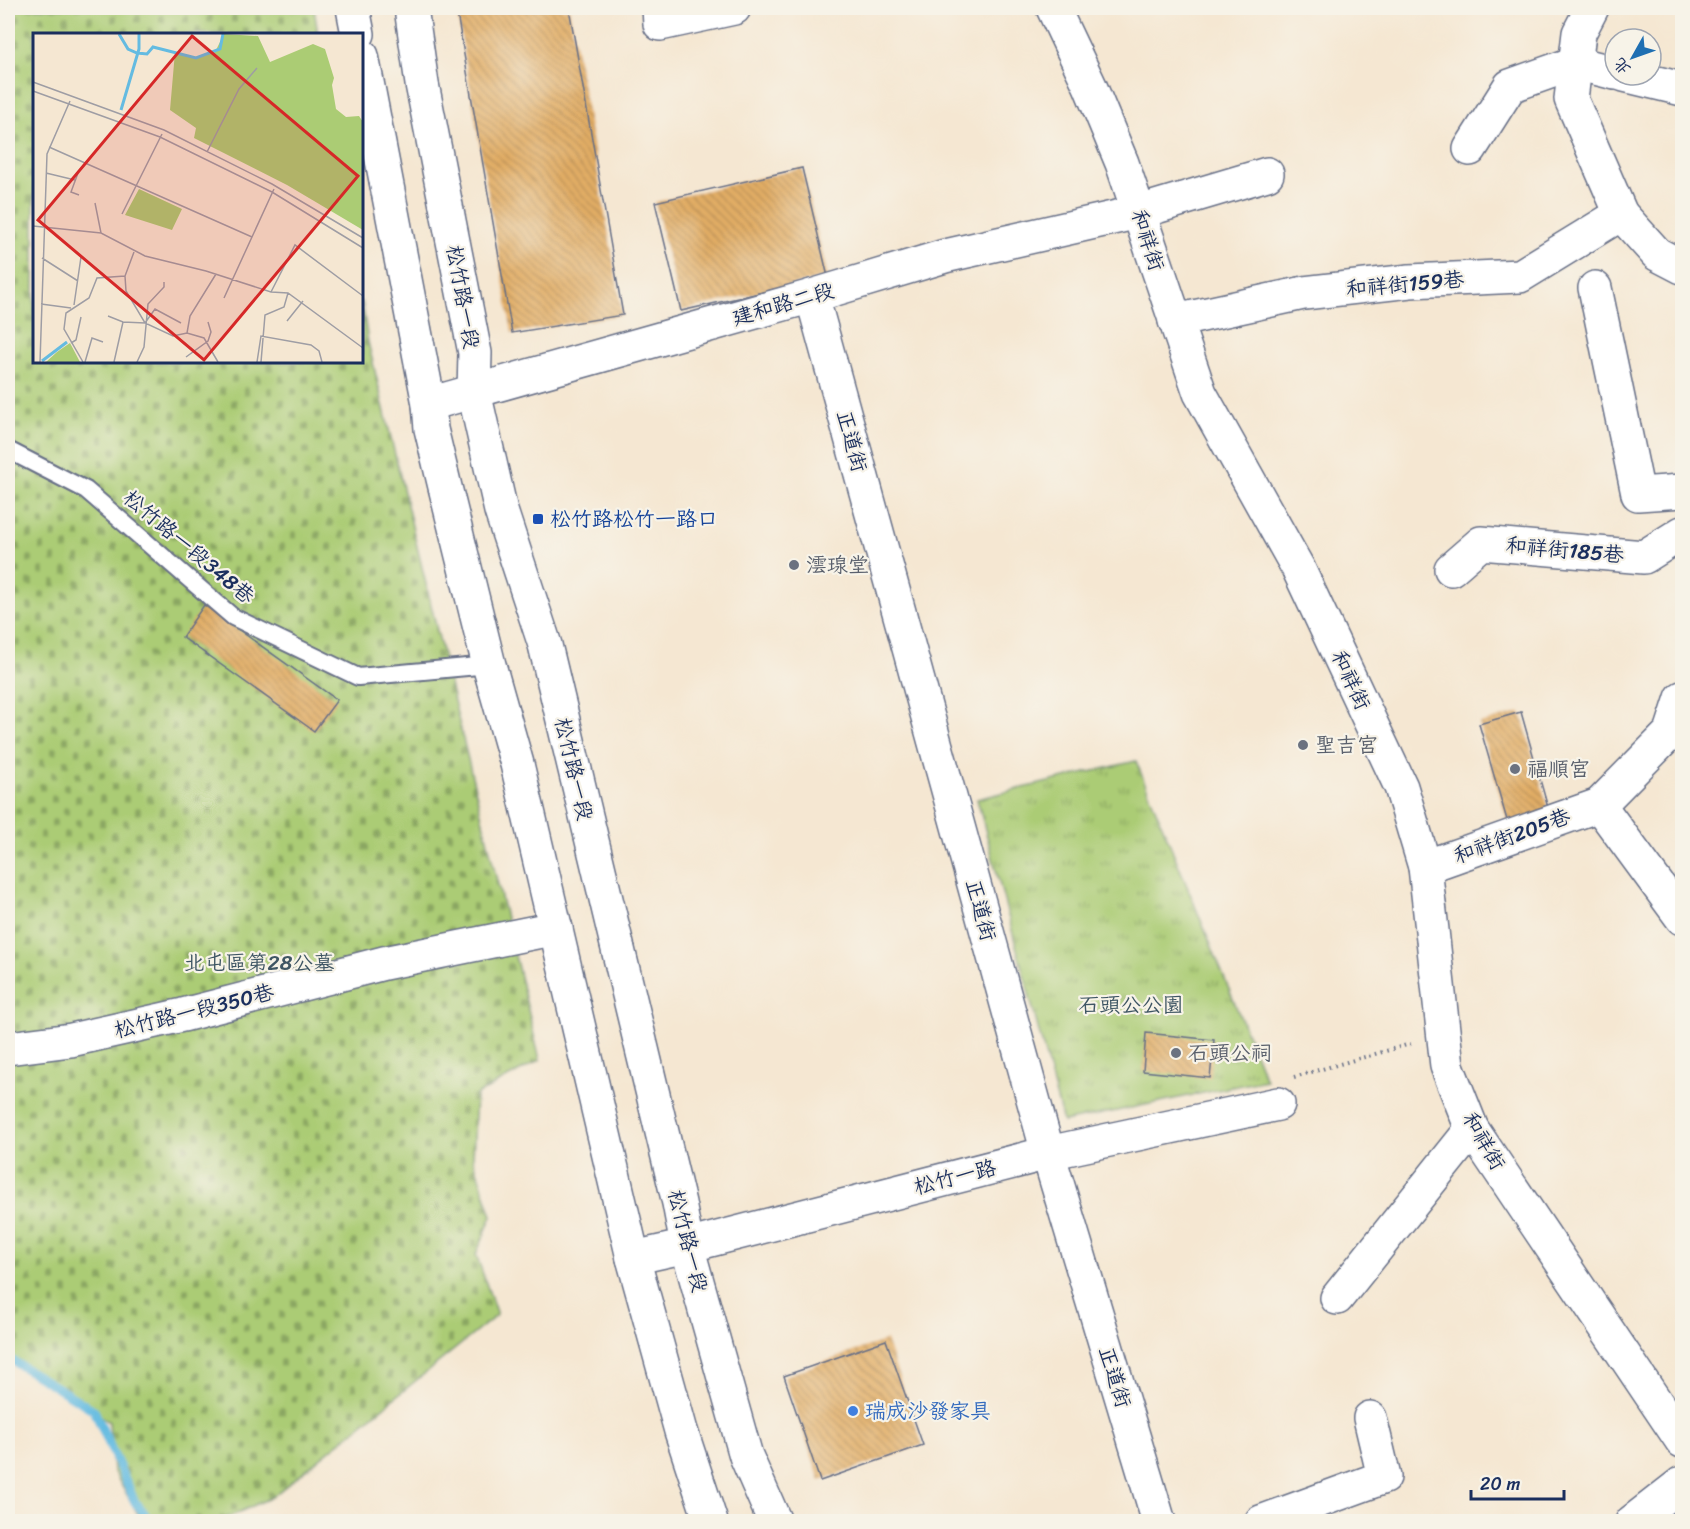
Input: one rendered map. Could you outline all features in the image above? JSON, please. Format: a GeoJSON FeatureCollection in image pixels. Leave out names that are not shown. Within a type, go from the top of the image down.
{"type":"FeatureCollection","features":[{"type":"Feature","properties":{"kind":"street"},"geometry":{"type":"LineString","coordinates":[[353,8],[358,33]]}},
{"type":"Feature","properties":{"kind":"street","name":"松竹路一段"},"geometry":{"type":"LineString","coordinates":[[411,8],[422,84],[474,353],[474,392],[501,511],[545,645],[679,1203],[687,1246],[746,1456],[775,1521]]}},
{"type":"Feature","properties":{"kind":"street"},"geometry":{"type":"LineString","coordinates":[[659,8],[660,24],[734,8]]}},
{"type":"Feature","properties":{"kind":"street","name":"和祥街"},"geometry":{"type":"LineString","coordinates":[[1053,8],[1090,86],[1122,163],[1200,393],[1298,568],[1401,787],[1425,867],[1448,1066],[1472,1129],[1683,1441]]}},
{"type":"Feature","properties":{"kind":"street"},"geometry":{"type":"LineString","coordinates":[[1592,8],[1579,33],[1571,99],[1621,214],[1657,254],[1683,267]]}},
{"type":"Feature","properties":{"kind":"street"},"geometry":{"type":"LineString","coordinates":[[363,61],[429,404],[431,429],[489,665],[517,764],[633,1258],[681,1431],[711,1521]]}},
{"type":"Feature","properties":{"kind":"street"},"geometry":{"type":"LineString","coordinates":[[1470,148],[1510,86],[1575,63],[1603,70]]}},
{"type":"Feature","properties":{"kind":"street"},"geometry":{"type":"LineString","coordinates":[[1663,84],[1683,89]]}},
{"type":"Feature","properties":{"kind":"street","name":"建和路二段"},"geometry":{"type":"LineString","coordinates":[[429,404],[945,256],[1139,212],[1267,174]]}},
{"type":"Feature","properties":{"kind":"street","name":"和祥街159巷"},"geometry":{"type":"LineString","coordinates":[[1174,321],[1304,293],[1410,281],[1520,276],[1621,214]]}},
{"type":"Feature","properties":{"kind":"street"},"geometry":{"type":"LineString","coordinates":[[1596,288],[1638,494],[1683,491]]}},
{"type":"Feature","properties":{"kind":"street","name":"正道街"},"geometry":{"type":"LineString","coordinates":[[812,296],[1048,1153],[1159,1521]]}},
{"type":"Feature","properties":{"kind":"street","name":"和祥街185巷"},"geometry":{"type":"LineString","coordinates":[[1451,569],[1481,543],[1644,557],[1683,533]]}},
{"type":"Feature","properties":{"kind":"street","name":"和祥街205巷"},"geometry":{"type":"LineString","coordinates":[[1425,867],[1599,805],[1671,732],[1683,698]]}},
{"type":"Feature","properties":{"kind":"street","name":"和祥街205巷"},"geometry":{"type":"LineString","coordinates":[[1599,805],[1683,918]]}},
{"type":"Feature","properties":{"kind":"street","name":"松竹路一段350巷"},"geometry":{"type":"LineString","coordinates":[[8,1048],[71,1040],[150,1023],[384,963],[556,928]]}},
{"type":"Feature","properties":{"kind":"street","name":"松竹一路"},"geometry":{"type":"LineString","coordinates":[[633,1258],[1286,1091]]}},
{"type":"Feature","properties":{"kind":"street"},"geometry":{"type":"LineString","coordinates":[[1337,1298],[1472,1129]]}},
{"type":"Feature","properties":{"kind":"street"},"geometry":{"type":"LineString","coordinates":[[1261,1521],[1308,1514],[1384,1477],[1370,1418]]}},
{"type":"Feature","properties":{"kind":"street"},"geometry":{"type":"LineString","coordinates":[[1632,1521],[1683,1483]]}},
{"type":"Feature","properties":{"kind":"lane","name":"松竹路一段348巷"},"geometry":{"type":"LineString","coordinates":[[8,450],[86,490],[233,617],[358,677],[489,665]]}},
{"type":"Feature","properties":{"kind":"path"},"geometry":{"type":"LineString","coordinates":[[1286,1091],[1445,1034]]}},
{"type":"Feature","properties":{"kind":"green space","name":"北屯區第28公墓"},"geometry":{"type":"Polygon","coordinates":[[[8,8],[314,8],[318,33],[33,33],[33,363],[363,363],[363,308],[368,342],[540,1060],[476,1095],[473,1158],[492,1216],[476,1254],[497,1315],[272,1497],[220,1521],[142,1521],[113,1470],[109,1422],[8,1355],[8,8]]]}},
{"type":"Feature","properties":{"kind":"green space","name":"石頭公公園"},"geometry":{"type":"Polygon","coordinates":[[[1136,761],[1266,1080],[1063,1122],[977,799],[1136,761]]]}},
{"type":"Feature","properties":{"kind":"building"},"geometry":{"type":"Polygon","coordinates":[[[456,8],[569,8],[623,315],[512,333],[456,8]]]}},
{"type":"Feature","properties":{"kind":"building"},"geometry":{"type":"Polygon","coordinates":[[[802,168],[828,277],[681,311],[655,202],[802,168]]]}},
{"type":"Feature","properties":{"kind":"building"},"geometry":{"type":"Polygon","coordinates":[[[204,605],[337,700],[314,731],[182,637],[204,605]]]}},
{"type":"Feature","properties":{"kind":"building","name":"福順宮"},"geometry":{"type":"Polygon","coordinates":[[[1521,712],[1550,815],[1509,827],[1479,724],[1521,712]]]}},
{"type":"Feature","properties":{"kind":"building"},"geometry":{"type":"Polygon","coordinates":[[[1146,1033],[1214,1040],[1210,1078],[1143,1071],[1146,1033]]]}},
{"type":"Feature","properties":{"kind":"building","name":"瑞成沙發家具"},"geometry":{"type":"Polygon","coordinates":[[[886,1340],[923,1445],[820,1481],[784,1376],[886,1340]]]}},
{"type":"Feature","properties":{"kind":"waterway"},"geometry":{"type":"LineString","coordinates":[[8,1358],[94,1410],[135,1502],[151,1522]]}},
{"type":"Feature","properties":{"kind":"place","name":"松竹路松竹一路口"},"geometry":{"type":"Point","coordinates":[538,519]}},
{"type":"Feature","properties":{"kind":"place","name":"澐瑔堂"},"geometry":{"type":"Point","coordinates":[794,565]}},
{"type":"Feature","properties":{"kind":"place","name":"聖吉宮"},"geometry":{"type":"Point","coordinates":[1303,745]}},
{"type":"Feature","properties":{"kind":"place","name":"福順宮"},"geometry":{"type":"Point","coordinates":[1515,769]}},
{"type":"Feature","properties":{"kind":"place","name":"石頭公祠"},"geometry":{"type":"Point","coordinates":[1176,1053]}},
{"type":"Feature","properties":{"kind":"place","name":"瑞成沙發家具"},"geometry":{"type":"Point","coordinates":[853,1411]}}]}
